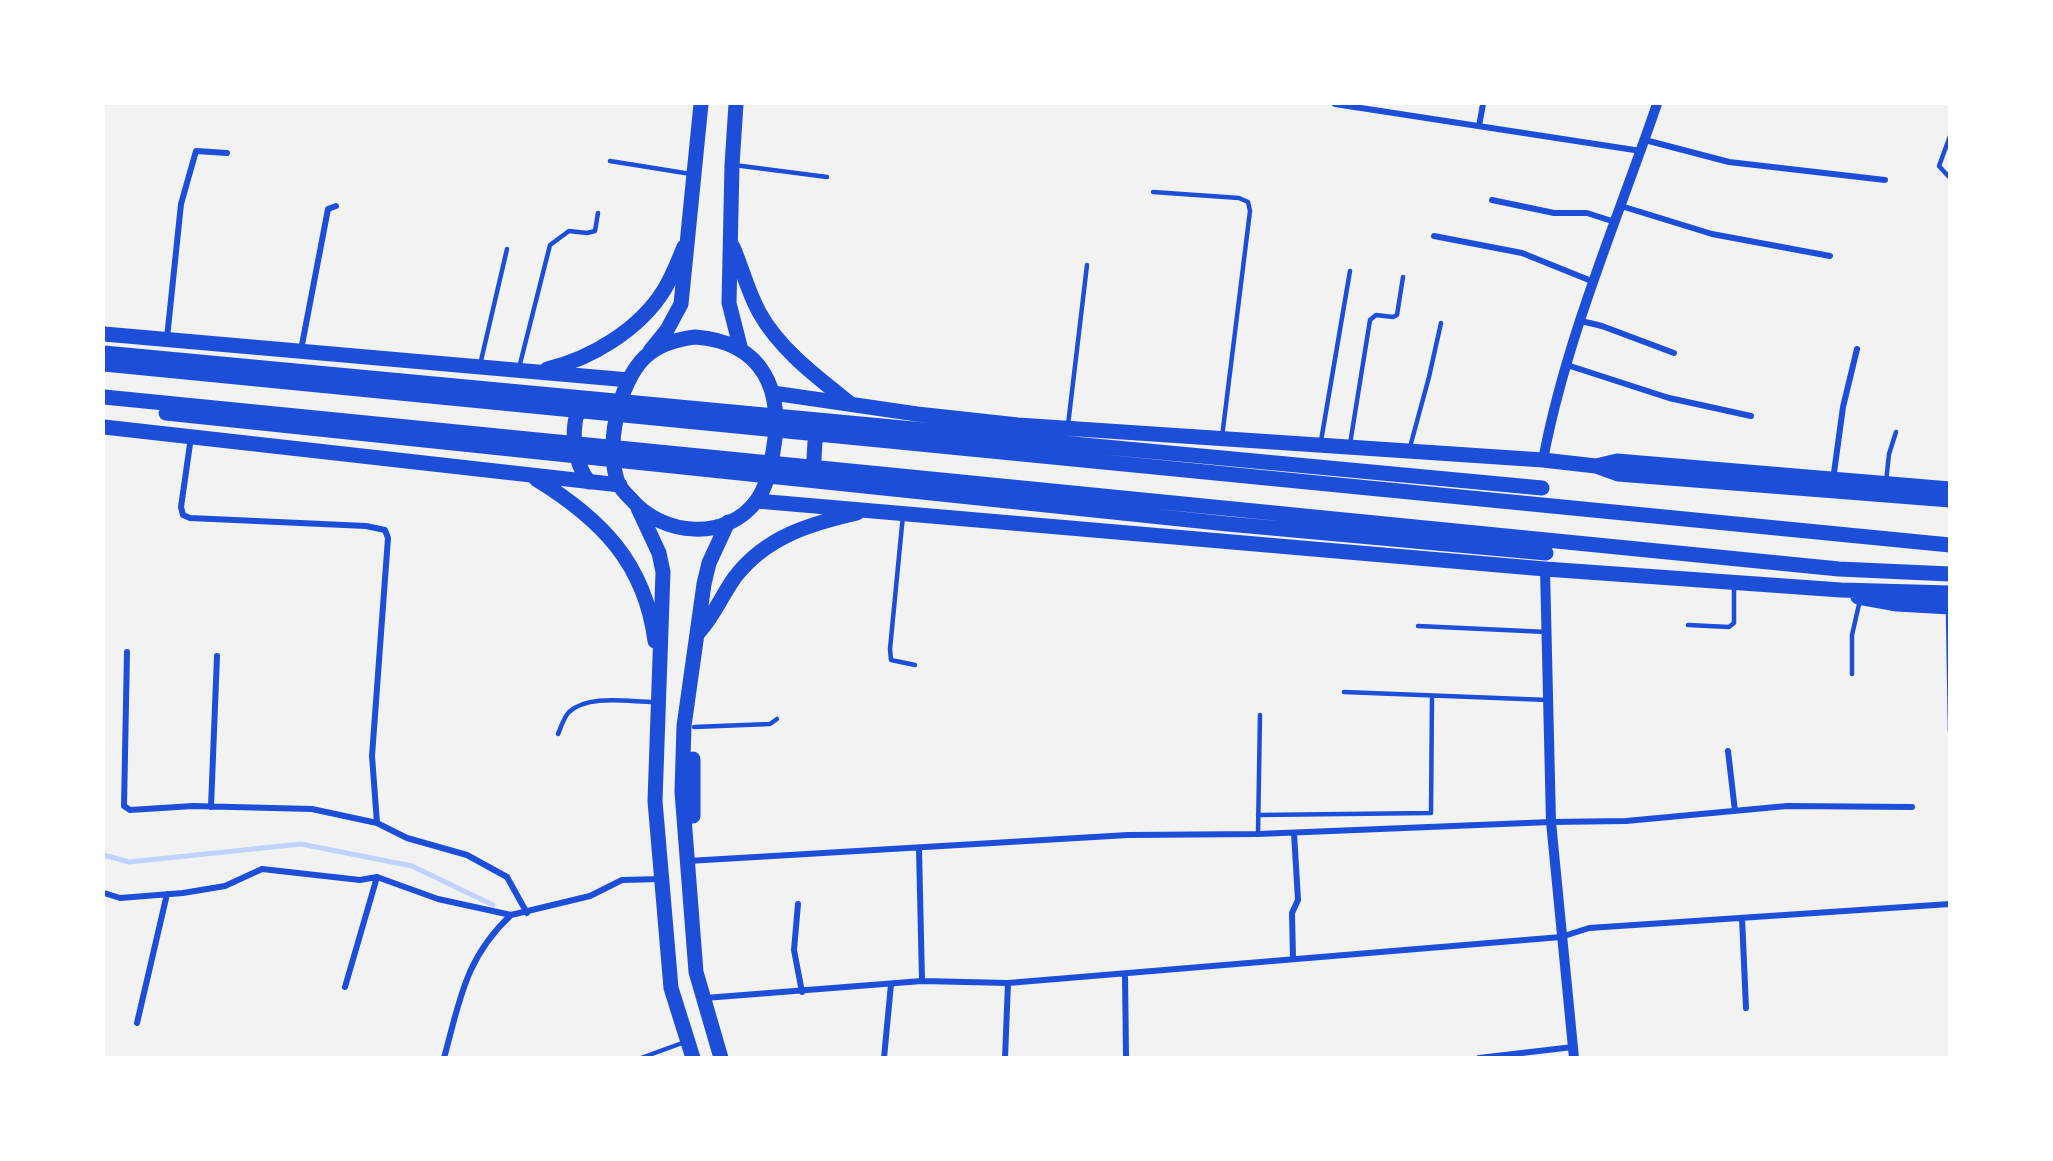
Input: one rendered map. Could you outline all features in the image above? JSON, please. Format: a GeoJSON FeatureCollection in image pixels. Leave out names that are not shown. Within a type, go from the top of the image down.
{"type":"FeatureCollection","features":[{"type":"Feature","properties":{"kind":"highway"},"geometry":{"type":"LineString","coordinates":[[693,1058],[672,988],[655,801],[657,702],[664,607],[662,562],[638,508],[620,485],[614,444],[617,415],[628,380],[667,330],[681,304],[701,104]]}},
{"type":"Feature","properties":{"kind":"highway"},"geometry":{"type":"LineString","coordinates":[[736,104],[732,165],[730,310],[741,350]]}},
{"type":"Feature","properties":{"kind":"highway"},"geometry":{"type":"LineString","coordinates":[[525,371],[567,364],[593,353],[645,313],[665,289],[689,237]]}},
{"type":"Feature","properties":{"kind":"highway"},"geometry":{"type":"LineString","coordinates":[[730,238],[753,299],[766,323],[799,360],[853,405]]}},
{"type":"Feature","properties":{"kind":"highway"},"geometry":{"type":"LineString","coordinates":[[104,334],[628,380]]}},
{"type":"Feature","properties":{"kind":"highway"},"geometry":{"type":"LineString","coordinates":[[638,508],[659,522],[678,528],[698,530],[728,522],[757,501],[764,488],[778,416],[773,393],[760,368],[741,350],[726,342],[695,337],[672,342],[645,357]]}},
{"type":"Feature","properties":{"kind":"highway"},"geometry":{"type":"LineString","coordinates":[[104,353],[132,361],[1232,477],[1542,504],[1950,545]]}},
{"type":"Feature","properties":{"kind":"highway"},"geometry":{"type":"LineString","coordinates":[[104,364],[132,361],[1542,488]]}},
{"type":"Feature","properties":{"kind":"highway"},"geometry":{"type":"LineString","coordinates":[[589,482],[577,459],[576,422],[579,408],[595,377]]}},
{"type":"Feature","properties":{"kind":"highway"},"geometry":{"type":"LineString","coordinates":[[773,393],[970,420],[1320,444],[1408,453],[1543,460],[1596,466],[1618,474],[1950,500]]}},
{"type":"Feature","properties":{"kind":"highway"},"geometry":{"type":"LineString","coordinates":[[104,397],[133,404],[1228,524],[1950,574]]}},
{"type":"Feature","properties":{"kind":"highway"},"geometry":{"type":"LineString","coordinates":[[803,398],[815,420],[817,436],[812,483],[806,503]]}},
{"type":"Feature","properties":{"kind":"highway"},"geometry":{"type":"LineString","coordinates":[[104,407],[133,404],[1225,508],[1547,545]]}},
{"type":"Feature","properties":{"kind":"highway"},"geometry":{"type":"LineString","coordinates":[[104,427],[532,477],[620,485]]}},
{"type":"Feature","properties":{"kind":"highway"},"geometry":{"type":"LineString","coordinates":[[1542,504],[1543,460]]}},
{"type":"Feature","properties":{"kind":"highway"},"geometry":{"type":"LineString","coordinates":[[1596,466],[1617,461],[1950,489]]}},
{"type":"Feature","properties":{"kind":"highway"},"geometry":{"type":"LineString","coordinates":[[532,477],[594,521],[629,562],[647,602],[659,671]]}},
{"type":"Feature","properties":{"kind":"highway"},"geometry":{"type":"LineString","coordinates":[[757,501],[806,503],[1545,569],[1841,590],[1949,603]]}},
{"type":"Feature","properties":{"kind":"highway"},"geometry":{"type":"LineString","coordinates":[[721,1058],[696,972],[682,792],[684,726],[702,629],[736,577],[770,543],[803,527],[868,510]]}},
{"type":"Feature","properties":{"kind":"highway"},"geometry":{"type":"LineString","coordinates":[[688,856],[693,826],[694,727],[702,608],[709,562],[728,522]]}},
{"type":"Feature","properties":{"kind":"highway"},"geometry":{"type":"LineString","coordinates":[[1545,569],[1547,545]]}},
{"type":"Feature","properties":{"kind":"highway"},"geometry":{"type":"LineString","coordinates":[[1790,586],[1839,568]]}},
{"type":"Feature","properties":{"kind":"highway"},"geometry":{"type":"LineString","coordinates":[[1841,590],[1860,597],[1897,604],[1949,603]]}},
{"type":"Feature","properties":{"kind":"street"},"geometry":{"type":"LineString","coordinates":[[1339,104],[1479,126],[1643,145],[1740,164],[1885,180]]}},
{"type":"Feature","properties":{"kind":"street"},"geometry":{"type":"LineString","coordinates":[[1479,126],[1483,104]]}},
{"type":"Feature","properties":{"kind":"street"},"geometry":{"type":"LineString","coordinates":[[1543,460],[1550,423],[1581,321],[1657,104]]}},
{"type":"Feature","properties":{"kind":"street"},"geometry":{"type":"LineString","coordinates":[[167,339],[181,204],[196,151],[227,153]]}},
{"type":"Feature","properties":{"kind":"street"},"geometry":{"type":"LineString","coordinates":[[1492,200],[1554,213],[1587,213],[1616,222]]}},
{"type":"Feature","properties":{"kind":"street"},"geometry":{"type":"LineString","coordinates":[[300,350],[322,231],[328,210],[336,206]]}},
{"type":"Feature","properties":{"kind":"street"},"geometry":{"type":"LineString","coordinates":[[1621,206],[1712,234],[1830,256]]}},
{"type":"Feature","properties":{"kind":"street"},"geometry":{"type":"LineString","coordinates":[[1434,236],[1522,253],[1594,283]]}},
{"type":"Feature","properties":{"kind":"street"},"geometry":{"type":"LineString","coordinates":[[1581,321],[1674,353]]}},
{"type":"Feature","properties":{"kind":"street"},"geometry":{"type":"LineString","coordinates":[[1833,480],[1843,407],[1857,349]]}},
{"type":"Feature","properties":{"kind":"street"},"geometry":{"type":"LineString","coordinates":[[1567,365],[1669,398],[1751,416]]}},
{"type":"Feature","properties":{"kind":"street"},"geometry":{"type":"LineString","coordinates":[[191,436],[181,507],[183,515],[190,518],[366,526],[386,530],[388,538],[372,756],[377,823]]}},
{"type":"Feature","properties":{"kind":"street"},"geometry":{"type":"LineString","coordinates":[[1479,1058],[1573,1052],[1551,822],[1545,569]]}},
{"type":"Feature","properties":{"kind":"street"},"geometry":{"type":"LineString","coordinates":[[127,652],[124,806],[130,810],[211,807],[312,809],[377,823],[407,838],[467,855],[507,877],[527,913]]}},
{"type":"Feature","properties":{"kind":"street"},"geometry":{"type":"LineString","coordinates":[[211,807],[218,656]]}},
{"type":"Feature","properties":{"kind":"street"},"geometry":{"type":"LineString","coordinates":[[1728,751],[1735,811]]}},
{"type":"Feature","properties":{"kind":"street"},"geometry":{"type":"LineString","coordinates":[[688,856],[919,849],[1128,835],[1294,833],[1626,821],[1787,806],[1912,807]]}},
{"type":"Feature","properties":{"kind":"street"},"geometry":{"type":"LineString","coordinates":[[1293,959],[1292,913],[1298,900],[1294,833]]}},
{"type":"Feature","properties":{"kind":"street"},"geometry":{"type":"LineString","coordinates":[[919,849],[922,981]]}},
{"type":"Feature","properties":{"kind":"street"},"geometry":{"type":"LineString","coordinates":[[104,894],[120,898],[225,886],[262,868],[360,880],[376,877],[438,899],[511,915],[590,896],[622,880],[662,879]]}},
{"type":"Feature","properties":{"kind":"street"},"geometry":{"type":"LineString","coordinates":[[345,987],[376,877]]}},
{"type":"Feature","properties":{"kind":"street"},"geometry":{"type":"LineString","coordinates":[[137,1023],[167,894]]}},
{"type":"Feature","properties":{"kind":"street"},"geometry":{"type":"LineString","coordinates":[[798,904],[794,950],[802,992]]}},
{"type":"Feature","properties":{"kind":"street"},"geometry":{"type":"LineString","coordinates":[[704,998],[922,981],[1008,982],[1125,974],[1561,937],[1589,928],[1950,904]]}},
{"type":"Feature","properties":{"kind":"street"},"geometry":{"type":"LineString","coordinates":[[444,1058],[469,969],[493,932],[511,915]]}},
{"type":"Feature","properties":{"kind":"street"},"geometry":{"type":"LineString","coordinates":[[1743,918],[1746,1008]]}},
{"type":"Feature","properties":{"kind":"street"},"geometry":{"type":"LineString","coordinates":[[1125,974],[1126,1056]]}},
{"type":"Feature","properties":{"kind":"street"},"geometry":{"type":"LineString","coordinates":[[1005,1058],[1008,982]]}},
{"type":"Feature","properties":{"kind":"street"},"geometry":{"type":"LineString","coordinates":[[884,1058],[891,984]]}},
{"type":"Feature","properties":{"kind":"lane"},"geometry":{"type":"LineString","coordinates":[[1950,136],[1939,166],[1950,177]]}},
{"type":"Feature","properties":{"kind":"lane"},"geometry":{"type":"LineString","coordinates":[[610,160],[694,175]]}},
{"type":"Feature","properties":{"kind":"lane"},"geometry":{"type":"LineString","coordinates":[[732,165],[827,177]]}},
{"type":"Feature","properties":{"kind":"lane"},"geometry":{"type":"LineString","coordinates":[[1153,192],[1239,198],[1248,202],[1250,211],[1221,439]]}},
{"type":"Feature","properties":{"kind":"lane"},"geometry":{"type":"LineString","coordinates":[[525,371],[550,245],[569,231],[587,233],[596,231],[598,213]]}},
{"type":"Feature","properties":{"kind":"lane"},"geometry":{"type":"LineString","coordinates":[[479,367],[507,249]]}},
{"type":"Feature","properties":{"kind":"lane"},"geometry":{"type":"LineString","coordinates":[[1067,428],[1088,265]]}},
{"type":"Feature","properties":{"kind":"lane"},"geometry":{"type":"LineString","coordinates":[[1320,444],[1350,271]]}},
{"type":"Feature","properties":{"kind":"lane"},"geometry":{"type":"LineString","coordinates":[[1349,447],[1370,320],[1376,315],[1397,315],[1403,277]]}},
{"type":"Feature","properties":{"kind":"lane"},"geometry":{"type":"LineString","coordinates":[[1408,453],[1430,377],[1441,323]]}},
{"type":"Feature","properties":{"kind":"lane"},"geometry":{"type":"LineString","coordinates":[[1886,485],[1889,454],[1896,432]]}},
{"type":"Feature","properties":{"kind":"lane"},"geometry":{"type":"LineString","coordinates":[[903,513],[890,649],[891,660],[915,665]]}},
{"type":"Feature","properties":{"kind":"lane"},"geometry":{"type":"LineString","coordinates":[[1688,625],[1729,627],[1734,623],[1734,582]]}},
{"type":"Feature","properties":{"kind":"lane"},"geometry":{"type":"LineString","coordinates":[[1852,674],[1852,635],[1860,597]]}},
{"type":"Feature","properties":{"kind":"lane"},"geometry":{"type":"LineString","coordinates":[[1949,603],[1950,731]]}},
{"type":"Feature","properties":{"kind":"lane"},"geometry":{"type":"LineString","coordinates":[[1418,626],[1547,632]]}},
{"type":"Feature","properties":{"kind":"lane"},"geometry":{"type":"LineString","coordinates":[[1344,692],[1548,700]]}},
{"type":"Feature","properties":{"kind":"lane"},"geometry":{"type":"LineString","coordinates":[[1258,815],[1431,813],[1432,696]]}},
{"type":"Feature","properties":{"kind":"lane"},"geometry":{"type":"LineString","coordinates":[[558,734],[568,713],[581,705],[600,701],[657,702]]}},
{"type":"Feature","properties":{"kind":"lane"},"geometry":{"type":"LineString","coordinates":[[1258,834],[1260,715]]}},
{"type":"Feature","properties":{"kind":"lane"},"geometry":{"type":"LineString","coordinates":[[694,727],[770,724],[777,718]]}},
{"type":"Feature","properties":{"kind":"lane"},"geometry":{"type":"LineString","coordinates":[[641,1058],[688,1041]]}},
{"type":"Feature","properties":{"kind":"waterway"},"geometry":{"type":"LineString","coordinates":[[104,855],[129,862],[301,844],[412,866],[493,905]]}}]}
